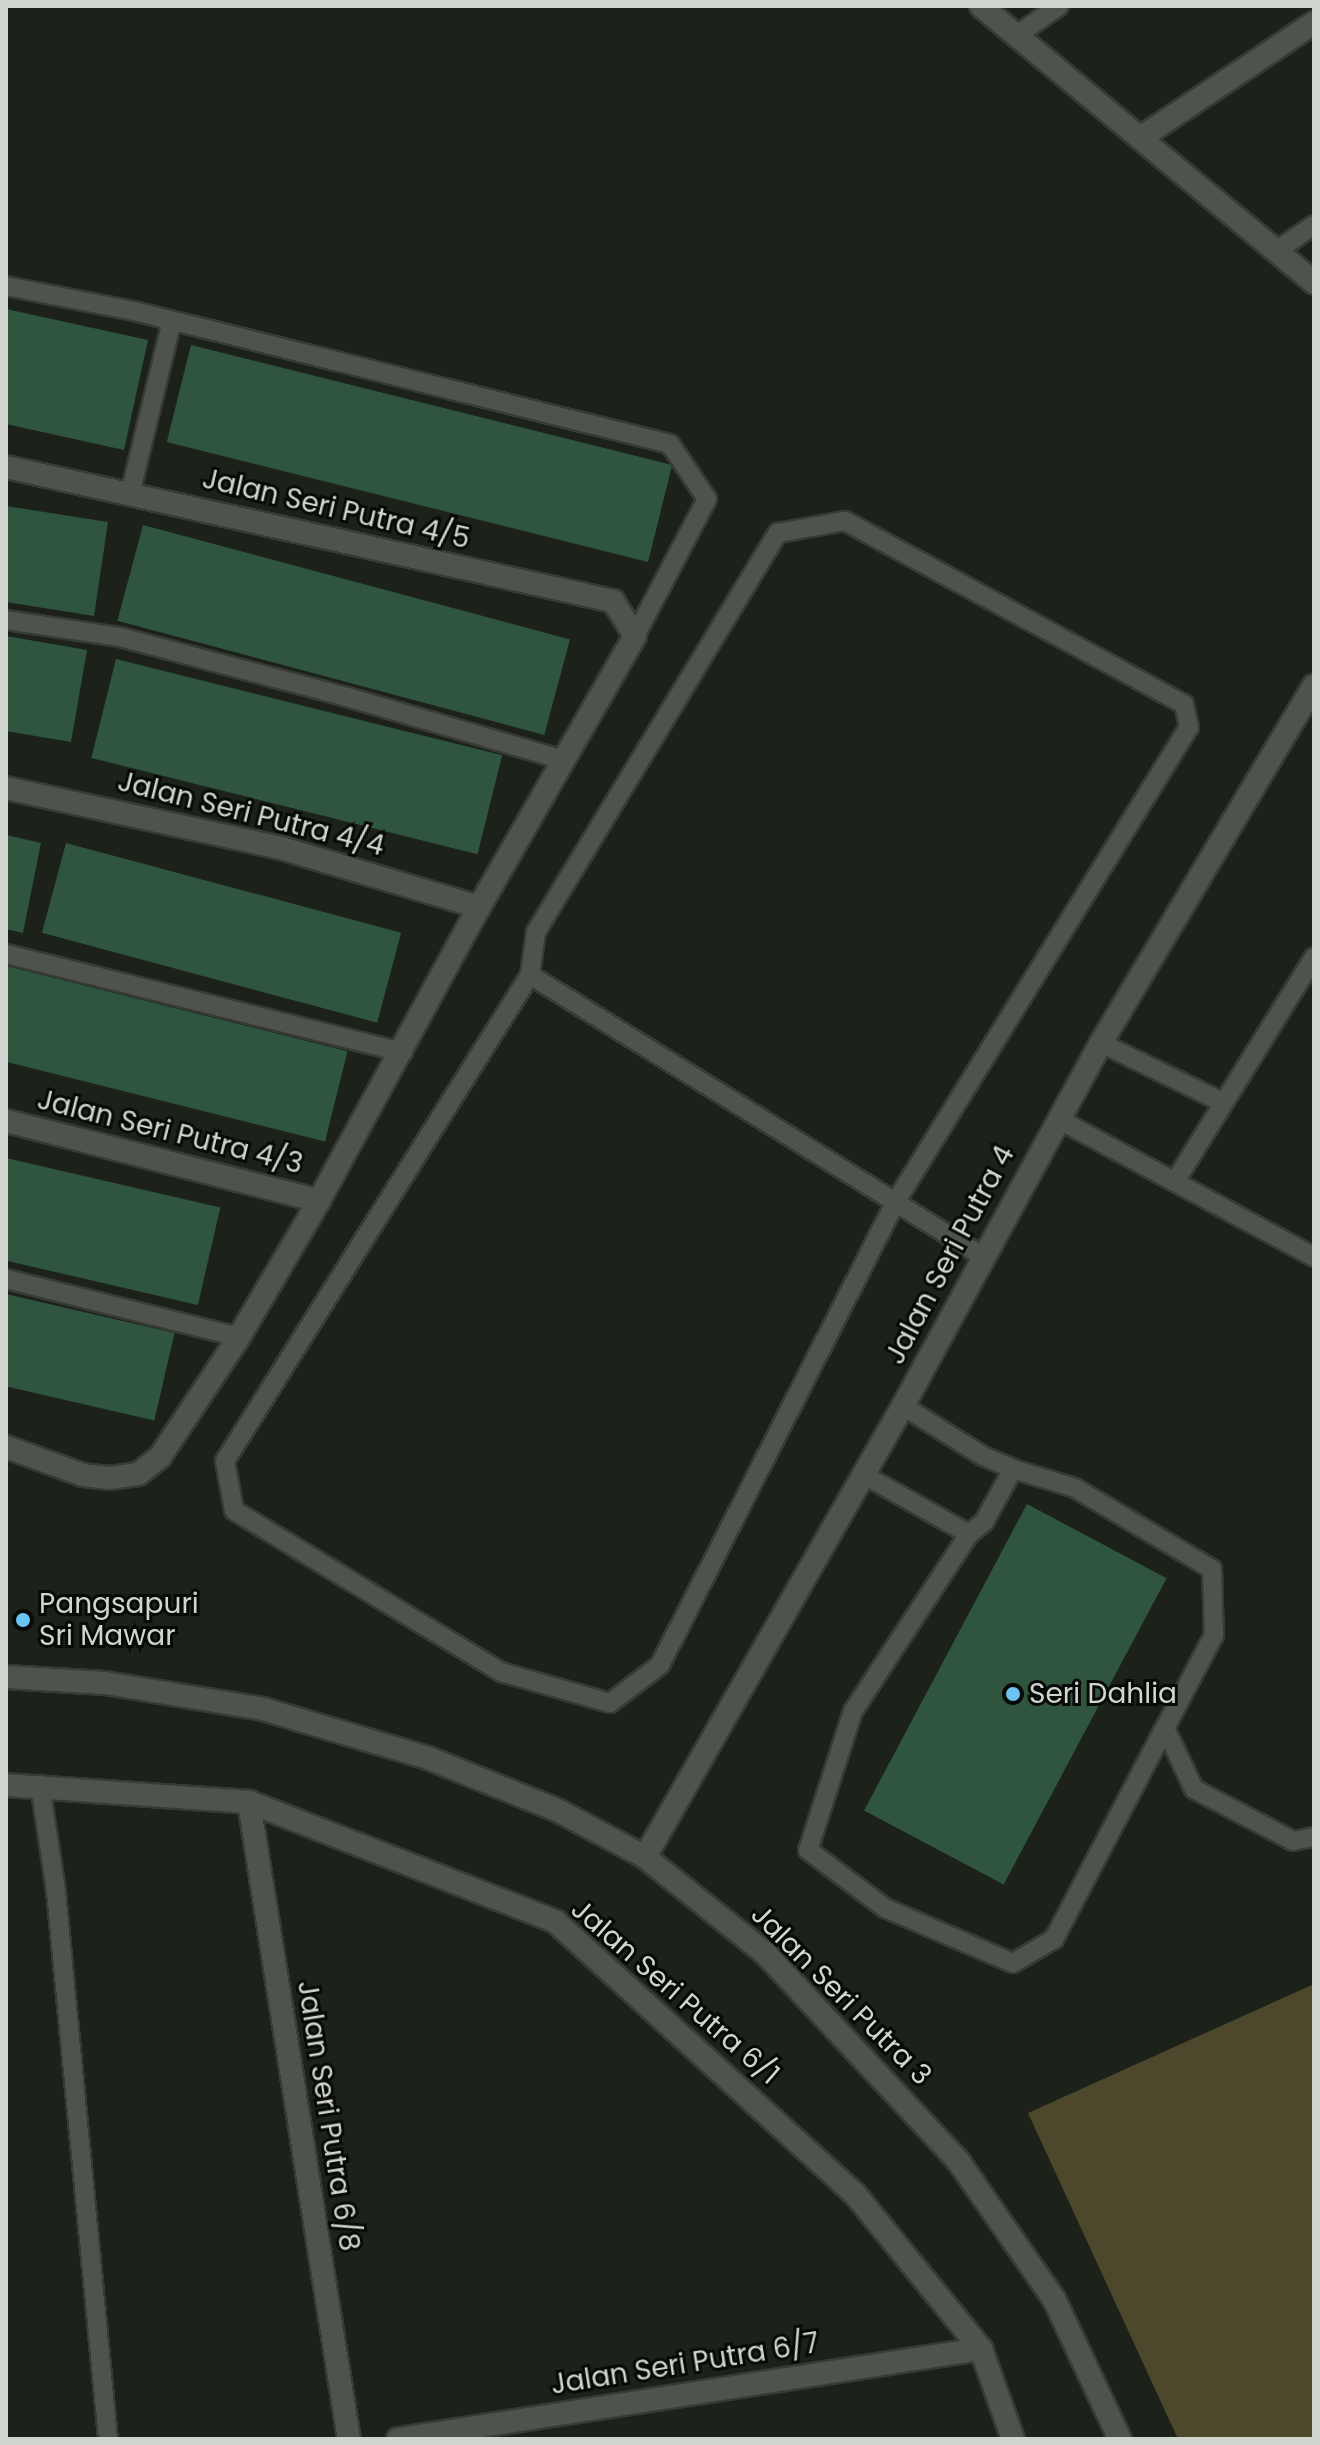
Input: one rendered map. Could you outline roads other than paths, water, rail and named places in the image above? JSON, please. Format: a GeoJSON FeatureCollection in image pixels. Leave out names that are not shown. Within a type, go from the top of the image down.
{"type":"FeatureCollection","features":[{"type":"Feature","properties":{"kind":"street"},"geometry":{"type":"LineString","coordinates":[[981,6],[1314,282]]}},
{"type":"Feature","properties":{"kind":"street"},"geometry":{"type":"LineString","coordinates":[[1140,138],[1314,23]]}},
{"type":"Feature","properties":{"kind":"street","name":"Jalan Seri Putra 4/5"},"geometry":{"type":"LineString","coordinates":[[6,467],[613,601],[635,636]]}},
{"type":"Feature","properties":{"kind":"street"},"geometry":{"type":"LineString","coordinates":[[6,1447],[83,1475],[110,1478],[138,1474],[160,1457],[239,1337],[319,1201],[403,1052],[479,907],[635,636]]}},
{"type":"Feature","properties":{"kind":"street","name":"Jalan Seri Putra 4"},"geometry":{"type":"LineString","coordinates":[[645,1857],[903,1406],[982,1256],[1101,1043],[1314,686]]}},
{"type":"Feature","properties":{"kind":"street","name":"Jalan Seri Putra 4/4"},"geometry":{"type":"LineString","coordinates":[[6,788],[281,848],[479,907]]}},
{"type":"Feature","properties":{"kind":"street","name":"Jalan Seri Putra 4/3"},"geometry":{"type":"LineString","coordinates":[[6,1121],[319,1201]]}},
{"type":"Feature","properties":{"kind":"street","name":"Jalan Seri Putra 3"},"geometry":{"type":"LineString","coordinates":[[6,1677],[105,1683],[263,1709],[428,1758],[559,1811],[645,1857],[765,1953],[959,2162],[1054,2299],[1120,2439]]}},
{"type":"Feature","properties":{"kind":"street","name":"Jalan Seri Putra 6/1"},"geometry":{"type":"LineString","coordinates":[[6,1785],[249,1802],[556,1922],[855,2194],[981,2349],[1013,2439]]}},
{"type":"Feature","properties":{"kind":"street","name":"Jalan Seri Putra 6/8"},"geometry":{"type":"LineString","coordinates":[[249,1802],[349,2439]]}},
{"type":"Feature","properties":{"kind":"street","name":"Jalan Seri Putra 6/7"},"geometry":{"type":"LineString","coordinates":[[398,2439],[981,2349]]}},
{"type":"Feature","properties":{"kind":"lane"},"geometry":{"type":"LineString","coordinates":[[1017,35],[1059,6]]}},
{"type":"Feature","properties":{"kind":"lane"},"geometry":{"type":"LineString","coordinates":[[1276,251],[1314,225]]}},
{"type":"Feature","properties":{"kind":"lane"},"geometry":{"type":"LineString","coordinates":[[6,286],[172,321],[670,444],[707,499],[635,636]]}},
{"type":"Feature","properties":{"kind":"lane"},"geometry":{"type":"LineString","coordinates":[[130,494],[172,321]]}},
{"type":"Feature","properties":{"kind":"lane"},"geometry":{"type":"LineString","coordinates":[[845,521],[1184,704],[1189,727],[895,1203],[660,1665],[610,1703],[501,1672],[234,1510],[225,1461],[530,975],[536,932],[778,533],[845,521]]}},
{"type":"Feature","properties":{"kind":"lane"},"geometry":{"type":"LineString","coordinates":[[6,620],[120,637],[347,697],[564,760]]}},
{"type":"Feature","properties":{"kind":"lane"},"geometry":{"type":"LineString","coordinates":[[6,954],[403,1052]]}},
{"type":"Feature","properties":{"kind":"lane"},"geometry":{"type":"LineString","coordinates":[[1176,1180],[1314,957]]}},
{"type":"Feature","properties":{"kind":"lane"},"geometry":{"type":"LineString","coordinates":[[530,975],[982,1256]]}},
{"type":"Feature","properties":{"kind":"lane"},"geometry":{"type":"LineString","coordinates":[[1101,1043],[1222,1102]]}},
{"type":"Feature","properties":{"kind":"lane"},"geometry":{"type":"LineString","coordinates":[[1058,1119],[1314,1257]]}},
{"type":"Feature","properties":{"kind":"lane"},"geometry":{"type":"LineString","coordinates":[[6,1279],[239,1337]]}},
{"type":"Feature","properties":{"kind":"lane"},"geometry":{"type":"LineString","coordinates":[[903,1406],[983,1456],[1013,1469],[1075,1488],[1212,1569],[1214,1635],[1054,1939],[1013,1963],[885,1908],[808,1850],[853,1711],[969,1534],[984,1522],[1013,1469]]}},
{"type":"Feature","properties":{"kind":"lane"},"geometry":{"type":"LineString","coordinates":[[864,1475],[969,1534]]}},
{"type":"Feature","properties":{"kind":"lane"},"geometry":{"type":"LineString","coordinates":[[1165,1728],[1194,1789],[1293,1841],[1314,1837]]}},
{"type":"Feature","properties":{"kind":"lane"},"geometry":{"type":"LineString","coordinates":[[40,1785],[56,1891],[108,2439]]}},
{"type":"Feature","properties":{"kind":"place","name":"Pangsapuri Sri Mawar"},"geometry":{"type":"Point","coordinates":[23,1620]}},
{"type":"Feature","properties":{"kind":"place","name":"Seri Dahlia"},"geometry":{"type":"Point","coordinates":[1013,1694]}}]}
